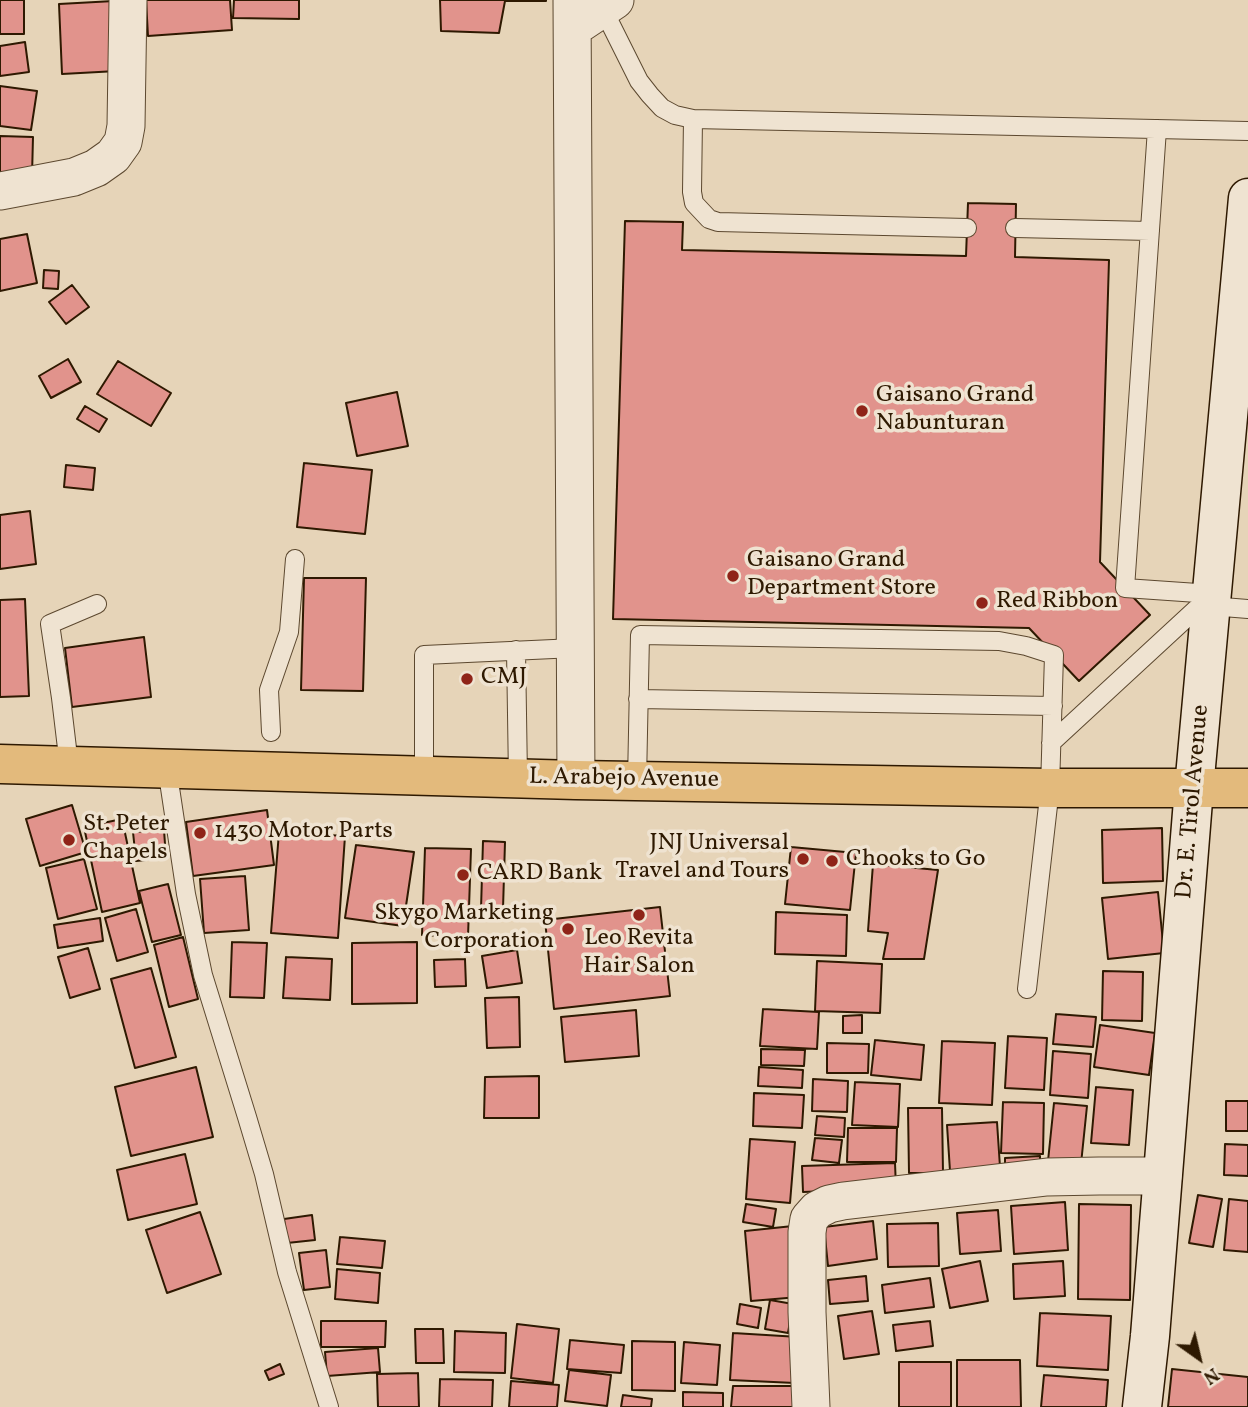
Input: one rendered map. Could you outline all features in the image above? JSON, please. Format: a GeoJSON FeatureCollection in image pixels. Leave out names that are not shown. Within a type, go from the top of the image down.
{"type":"FeatureCollection","features":[{"type":"Feature","properties":{"kind":"main road","name":"Dr. E. Tirol Avenue"},"geometry":{"type":"LineString","coordinates":[[1142,1407],[1211,600],[1244,281],[1248,198]]}},
{"type":"Feature","properties":{"kind":"main road","name":"L. Arabejo Avenue"},"geometry":{"type":"LineString","coordinates":[[0,764],[576,780],[1051,788],[1248,788]]}},
{"type":"Feature","properties":{"kind":"street"},"geometry":{"type":"LineString","coordinates":[[0,191],[74,177],[96,168],[113,156],[122,142],[126,126],[128,0]]}},
{"type":"Feature","properties":{"kind":"street"},"geometry":{"type":"LineString","coordinates":[[576,780],[575,648],[591,9]]}},
{"type":"Feature","properties":{"kind":"street"},"geometry":{"type":"LineString","coordinates":[[811,1407],[807,1232],[810,1219],[817,1210],[843,1201],[1047,1177],[1163,1177]]}},
{"type":"Feature","properties":{"kind":"lane"},"geometry":{"type":"LineString","coordinates":[[591,9],[639,80],[662,108],[675,115],[693,119],[1248,131]]}},
{"type":"Feature","properties":{"kind":"lane"},"geometry":{"type":"LineString","coordinates":[[693,119],[692,192],[694,203],[709,219],[718,222],[967,228]]}},
{"type":"Feature","properties":{"kind":"lane"},"geometry":{"type":"LineString","coordinates":[[1157,129],[1125,589],[1211,600],[1248,610]]}},
{"type":"Feature","properties":{"kind":"lane"},"geometry":{"type":"LineString","coordinates":[[1015,229],[1150,231]]}},
{"type":"Feature","properties":{"kind":"lane"},"geometry":{"type":"LineString","coordinates":[[271,732],[269,690],[289,632],[295,559]]}},
{"type":"Feature","properties":{"kind":"lane"},"geometry":{"type":"LineString","coordinates":[[1051,743],[1211,600]]}},
{"type":"Feature","properties":{"kind":"lane"},"geometry":{"type":"LineString","coordinates":[[69,765],[50,624],[97,604]]}},
{"type":"Feature","properties":{"kind":"lane"},"geometry":{"type":"LineString","coordinates":[[637,781],[640,635],[999,641],[1054,655],[1051,788],[1027,989]]}},
{"type":"Feature","properties":{"kind":"lane"},"geometry":{"type":"LineString","coordinates":[[424,776],[424,655],[575,648]]}},
{"type":"Feature","properties":{"kind":"lane"},"geometry":{"type":"LineString","coordinates":[[516,650],[518,778]]}},
{"type":"Feature","properties":{"kind":"lane"},"geometry":{"type":"LineString","coordinates":[[638,699],[1053,706]]}},
{"type":"Feature","properties":{"kind":"lane"},"geometry":{"type":"LineString","coordinates":[[167,768],[186,894],[203,975],[264,1174],[287,1272],[329,1407]]}},
{"type":"Feature","properties":{"kind":"building"},"geometry":{"type":"Polygon","coordinates":[[[0,0],[24,0],[24,34],[0,34],[0,0]]]}},
{"type":"Feature","properties":{"kind":"building"},"geometry":{"type":"Polygon","coordinates":[[[146,0],[230,0],[232,30],[148,36],[146,0]]]}},
{"type":"Feature","properties":{"kind":"building"},"geometry":{"type":"Polygon","coordinates":[[[234,0],[299,0],[299,19],[233,18],[234,0]]]}},
{"type":"Feature","properties":{"kind":"building"},"geometry":{"type":"Polygon","coordinates":[[[440,0],[546,1],[505,1],[499,33],[441,31],[440,0]]]}},
{"type":"Feature","properties":{"kind":"building"},"geometry":{"type":"Polygon","coordinates":[[[114,1],[117,71],[62,74],[59,4],[114,1]]]}},
{"type":"Feature","properties":{"kind":"building"},"geometry":{"type":"Polygon","coordinates":[[[25,42],[29,72],[0,76],[0,46],[25,42]]]}},
{"type":"Feature","properties":{"kind":"building"},"geometry":{"type":"Polygon","coordinates":[[[0,86],[37,91],[31,130],[0,126],[0,86]]]}},
{"type":"Feature","properties":{"kind":"building"},"geometry":{"type":"Polygon","coordinates":[[[0,136],[33,137],[32,176],[0,175],[0,136]]]}},
{"type":"Feature","properties":{"kind":"building","name":"Gaisano Grand Nabunturan"},"geometry":{"type":"Polygon","coordinates":[[[968,203],[1016,204],[1015,257],[1109,260],[1100,562],[1150,615],[1079,681],[1029,628],[613,619],[625,221],[683,222],[682,250],[966,256],[968,203]]]}},
{"type":"Feature","properties":{"kind":"building"},"geometry":{"type":"Polygon","coordinates":[[[27,234],[37,283],[0,291],[0,239],[27,234]]]}},
{"type":"Feature","properties":{"kind":"building"},"geometry":{"type":"Polygon","coordinates":[[[44,270],[59,271],[58,289],[43,288],[44,270]]]}},
{"type":"Feature","properties":{"kind":"building"},"geometry":{"type":"Polygon","coordinates":[[[72,285],[89,307],[66,324],[49,302],[72,285]]]}},
{"type":"Feature","properties":{"kind":"building"},"geometry":{"type":"Polygon","coordinates":[[[68,359],[81,382],[51,398],[39,376],[68,359]]]}},
{"type":"Feature","properties":{"kind":"building"},"geometry":{"type":"Polygon","coordinates":[[[118,361],[171,393],[151,426],[97,394],[118,361]]]}},
{"type":"Feature","properties":{"kind":"building"},"geometry":{"type":"Polygon","coordinates":[[[397,392],[408,446],[357,456],[346,403],[397,392]]]}},
{"type":"Feature","properties":{"kind":"building"},"geometry":{"type":"Polygon","coordinates":[[[85,406],[107,419],[99,432],[77,419],[85,406]]]}},
{"type":"Feature","properties":{"kind":"building"},"geometry":{"type":"Polygon","coordinates":[[[304,463],[372,470],[365,534],[297,527],[304,463]]]}},
{"type":"Feature","properties":{"kind":"building"},"geometry":{"type":"Polygon","coordinates":[[[66,465],[95,468],[93,490],[64,487],[66,465]]]}},
{"type":"Feature","properties":{"kind":"building"},"geometry":{"type":"Polygon","coordinates":[[[30,511],[36,564],[0,569],[0,515],[30,511]]]}},
{"type":"Feature","properties":{"kind":"building"},"geometry":{"type":"Polygon","coordinates":[[[304,578],[366,578],[363,691],[301,690],[304,578]]]}},
{"type":"Feature","properties":{"kind":"building"},"geometry":{"type":"Polygon","coordinates":[[[25,599],[29,696],[0,697],[0,600],[25,599]]]}},
{"type":"Feature","properties":{"kind":"building"},"geometry":{"type":"Polygon","coordinates":[[[144,637],[151,697],[72,707],[65,648],[144,637]]]}},
{"type":"Feature","properties":{"kind":"building"},"geometry":{"type":"Polygon","coordinates":[[[72,805],[86,852],[40,866],[26,819],[72,805]]]}},
{"type":"Feature","properties":{"kind":"building"},"geometry":{"type":"Polygon","coordinates":[[[267,810],[274,865],[193,876],[186,822],[267,810]]]}},
{"type":"Feature","properties":{"kind":"building"},"geometry":{"type":"Polygon","coordinates":[[[122,819],[140,903],[102,912],[84,827],[122,819]]]}},
{"type":"Feature","properties":{"kind":"building"},"geometry":{"type":"Polygon","coordinates":[[[1162,828],[1163,881],[1103,883],[1102,830],[1162,828]]]}},
{"type":"Feature","properties":{"kind":"building"},"geometry":{"type":"Polygon","coordinates":[[[164,830],[166,858],[136,861],[133,832],[164,830]]]}},
{"type":"Feature","properties":{"kind":"building"},"geometry":{"type":"Polygon","coordinates":[[[279,832],[345,836],[338,938],[271,933],[279,832]]]}},
{"type":"Feature","properties":{"kind":"building"},"geometry":{"type":"Polygon","coordinates":[[[483,841],[505,842],[503,909],[481,909],[483,841]]]}},
{"type":"Feature","properties":{"kind":"building"},"geometry":{"type":"Polygon","coordinates":[[[356,845],[414,852],[403,926],[345,918],[356,845]]]}},
{"type":"Feature","properties":{"kind":"building"},"geometry":{"type":"Polygon","coordinates":[[[791,847],[856,853],[850,910],[785,904],[791,847]]]}},
{"type":"Feature","properties":{"kind":"building"},"geometry":{"type":"Polygon","coordinates":[[[425,848],[471,849],[468,937],[422,935],[425,848]]]}},
{"type":"Feature","properties":{"kind":"building"},"geometry":{"type":"Polygon","coordinates":[[[84,859],[97,909],[58,919],[46,868],[84,859]]]}},
{"type":"Feature","properties":{"kind":"building"},"geometry":{"type":"Polygon","coordinates":[[[873,864],[938,870],[924,959],[883,959],[888,933],[868,931],[873,864]]]}},
{"type":"Feature","properties":{"kind":"building"},"geometry":{"type":"Polygon","coordinates":[[[245,876],[249,930],[204,933],[200,879],[245,876]]]}},
{"type":"Feature","properties":{"kind":"building"},"geometry":{"type":"Polygon","coordinates":[[[168,884],[181,935],[152,942],[139,891],[168,884]]]}},
{"type":"Feature","properties":{"kind":"building"},"geometry":{"type":"Polygon","coordinates":[[[1158,892],[1164,953],[1108,959],[1102,898],[1158,892]]]}},
{"type":"Feature","properties":{"kind":"building"},"geometry":{"type":"Polygon","coordinates":[[[660,907],[670,996],[554,1009],[545,920],[660,907]]]}},
{"type":"Feature","properties":{"kind":"building"},"geometry":{"type":"Polygon","coordinates":[[[136,909],[148,952],[117,961],[105,918],[136,909]]]}},
{"type":"Feature","properties":{"kind":"building"},"geometry":{"type":"Polygon","coordinates":[[[776,912],[847,915],[846,956],[775,954],[776,912]]]}},
{"type":"Feature","properties":{"kind":"building"},"geometry":{"type":"Polygon","coordinates":[[[100,918],[103,941],[58,948],[54,925],[100,918]]]}},
{"type":"Feature","properties":{"kind":"building"},"geometry":{"type":"Polygon","coordinates":[[[183,937],[198,999],[169,1007],[154,945],[183,937]]]}},
{"type":"Feature","properties":{"kind":"building"},"geometry":{"type":"Polygon","coordinates":[[[232,942],[267,943],[264,998],[230,997],[232,942]]]}},
{"type":"Feature","properties":{"kind":"building"},"geometry":{"type":"Polygon","coordinates":[[[417,942],[417,1003],[352,1004],[352,943],[417,942]]]}},
{"type":"Feature","properties":{"kind":"building"},"geometry":{"type":"Polygon","coordinates":[[[88,948],[100,989],[70,998],[58,957],[88,948]]]}},
{"type":"Feature","properties":{"kind":"building"},"geometry":{"type":"Polygon","coordinates":[[[517,950],[522,983],[487,988],[482,956],[517,950]]]}},
{"type":"Feature","properties":{"kind":"building"},"geometry":{"type":"Polygon","coordinates":[[[286,957],[332,959],[330,1000],[283,998],[286,957]]]}},
{"type":"Feature","properties":{"kind":"building"},"geometry":{"type":"Polygon","coordinates":[[[465,959],[466,986],[435,987],[434,960],[465,959]]]}},
{"type":"Feature","properties":{"kind":"building"},"geometry":{"type":"Polygon","coordinates":[[[817,961],[882,964],[880,1013],[815,1011],[817,961]]]}},
{"type":"Feature","properties":{"kind":"building"},"geometry":{"type":"Polygon","coordinates":[[[151,968],[176,1057],[135,1068],[111,979],[151,968]]]}},
{"type":"Feature","properties":{"kind":"building"},"geometry":{"type":"Polygon","coordinates":[[[1103,971],[1143,972],[1142,1021],[1102,1020],[1103,971]]]}},
{"type":"Feature","properties":{"kind":"building"},"geometry":{"type":"Polygon","coordinates":[[[519,997],[520,1047],[487,1048],[485,998],[519,997]]]}},
{"type":"Feature","properties":{"kind":"building"},"geometry":{"type":"Polygon","coordinates":[[[763,1009],[819,1012],[817,1049],[760,1046],[763,1009]]]}},
{"type":"Feature","properties":{"kind":"building"},"geometry":{"type":"Polygon","coordinates":[[[636,1010],[639,1056],[565,1062],[561,1017],[636,1010]]]}},
{"type":"Feature","properties":{"kind":"building"},"geometry":{"type":"Polygon","coordinates":[[[1056,1014],[1096,1017],[1093,1047],[1053,1044],[1056,1014]]]}},
{"type":"Feature","properties":{"kind":"building"},"geometry":{"type":"Polygon","coordinates":[[[862,1015],[862,1033],[843,1033],[843,1016],[862,1015]]]}},
{"type":"Feature","properties":{"kind":"building"},"geometry":{"type":"Polygon","coordinates":[[[1100,1025],[1155,1033],[1149,1075],[1094,1067],[1100,1025]]]}},
{"type":"Feature","properties":{"kind":"building"},"geometry":{"type":"Polygon","coordinates":[[[1008,1036],[1047,1038],[1044,1090],[1005,1088],[1008,1036]]]}},
{"type":"Feature","properties":{"kind":"building"},"geometry":{"type":"Polygon","coordinates":[[[875,1040],[924,1045],[921,1080],[871,1075],[875,1040]]]}},
{"type":"Feature","properties":{"kind":"building"},"geometry":{"type":"Polygon","coordinates":[[[942,1041],[995,1043],[992,1105],[939,1103],[942,1041]]]}},
{"type":"Feature","properties":{"kind":"building"},"geometry":{"type":"Polygon","coordinates":[[[827,1043],[869,1044],[868,1073],[827,1073],[827,1043]]]}},
{"type":"Feature","properties":{"kind":"building"},"geometry":{"type":"Polygon","coordinates":[[[761,1049],[805,1050],[804,1066],[761,1065],[761,1049]]]}},
{"type":"Feature","properties":{"kind":"building"},"geometry":{"type":"Polygon","coordinates":[[[1053,1051],[1091,1054],[1088,1098],[1050,1095],[1053,1051]]]}},
{"type":"Feature","properties":{"kind":"building"},"geometry":{"type":"Polygon","coordinates":[[[196,1067],[213,1137],[131,1156],[115,1087],[196,1067]]]}},
{"type":"Feature","properties":{"kind":"building"},"geometry":{"type":"Polygon","coordinates":[[[759,1067],[803,1070],[802,1088],[758,1086],[759,1067]]]}},
{"type":"Feature","properties":{"kind":"building"},"geometry":{"type":"Polygon","coordinates":[[[539,1076],[539,1118],[484,1118],[485,1077],[539,1076]]]}},
{"type":"Feature","properties":{"kind":"building"},"geometry":{"type":"Polygon","coordinates":[[[813,1079],[848,1081],[847,1112],[812,1111],[813,1079]]]}},
{"type":"Feature","properties":{"kind":"building"},"geometry":{"type":"Polygon","coordinates":[[[855,1082],[900,1084],[898,1127],[852,1125],[855,1082]]]}},
{"type":"Feature","properties":{"kind":"building"},"geometry":{"type":"Polygon","coordinates":[[[1096,1087],[1133,1090],[1129,1145],[1091,1143],[1096,1087]]]}},
{"type":"Feature","properties":{"kind":"building"},"geometry":{"type":"Polygon","coordinates":[[[754,1093],[804,1095],[802,1128],[753,1126],[754,1093]]]}},
{"type":"Feature","properties":{"kind":"building"},"geometry":{"type":"Polygon","coordinates":[[[1226,1101],[1248,1101],[1248,1131],[1226,1131],[1226,1101]]]}},
{"type":"Feature","properties":{"kind":"building"},"geometry":{"type":"Polygon","coordinates":[[[1003,1102],[1044,1103],[1043,1154],[1001,1153],[1003,1102]]]}},
{"type":"Feature","properties":{"kind":"building"},"geometry":{"type":"Polygon","coordinates":[[[1054,1103],[1087,1106],[1081,1164],[1048,1161],[1054,1103]]]}},
{"type":"Feature","properties":{"kind":"building"},"geometry":{"type":"Polygon","coordinates":[[[908,1108],[942,1108],[943,1173],[909,1173],[908,1108]]]}},
{"type":"Feature","properties":{"kind":"building"},"geometry":{"type":"Polygon","coordinates":[[[817,1116],[845,1118],[844,1137],[815,1135],[817,1116]]]}},
{"type":"Feature","properties":{"kind":"building"},"geometry":{"type":"Polygon","coordinates":[[[997,1122],[1000,1167],[950,1171],[947,1125],[997,1122]]]}},
{"type":"Feature","properties":{"kind":"building"},"geometry":{"type":"Polygon","coordinates":[[[848,1128],[897,1128],[896,1162],[847,1162],[848,1128]]]}},
{"type":"Feature","properties":{"kind":"building"},"geometry":{"type":"Polygon","coordinates":[[[815,1138],[842,1140],[839,1163],[812,1160],[815,1138]]]}},
{"type":"Feature","properties":{"kind":"building"},"geometry":{"type":"Polygon","coordinates":[[[750,1139],[795,1142],[790,1203],[746,1199],[750,1139]]]}},
{"type":"Feature","properties":{"kind":"building"},"geometry":{"type":"Polygon","coordinates":[[[1225,1144],[1248,1145],[1248,1176],[1224,1175],[1225,1144]]]}},
{"type":"Feature","properties":{"kind":"building"},"geometry":{"type":"Polygon","coordinates":[[[185,1154],[197,1204],[128,1220],[117,1170],[185,1154]]]}},
{"type":"Feature","properties":{"kind":"building"},"geometry":{"type":"Polygon","coordinates":[[[1040,1156],[1040,1170],[1005,1171],[1005,1158],[1040,1156]]]}},
{"type":"Feature","properties":{"kind":"building"},"geometry":{"type":"Polygon","coordinates":[[[895,1163],[896,1188],[803,1192],[802,1166],[895,1163]]]}},
{"type":"Feature","properties":{"kind":"building"},"geometry":{"type":"Polygon","coordinates":[[[1198,1195],[1222,1199],[1213,1247],[1189,1243],[1198,1195]]]}},
{"type":"Feature","properties":{"kind":"building"},"geometry":{"type":"Polygon","coordinates":[[[1229,1199],[1248,1201],[1248,1252],[1224,1250],[1229,1199]]]}},
{"type":"Feature","properties":{"kind":"building"},"geometry":{"type":"Polygon","coordinates":[[[1065,1202],[1068,1250],[1014,1254],[1011,1206],[1065,1202]]]}},
{"type":"Feature","properties":{"kind":"building"},"geometry":{"type":"Polygon","coordinates":[[[746,1204],[776,1209],[773,1227],[743,1222],[746,1204]]]}},
{"type":"Feature","properties":{"kind":"building"},"geometry":{"type":"Polygon","coordinates":[[[1079,1204],[1131,1205],[1130,1300],[1078,1299],[1079,1204]]]}},
{"type":"Feature","properties":{"kind":"building"},"geometry":{"type":"Polygon","coordinates":[[[998,1210],[1001,1251],[960,1254],[957,1213],[998,1210]]]}},
{"type":"Feature","properties":{"kind":"building"},"geometry":{"type":"Polygon","coordinates":[[[200,1212],[221,1274],[167,1293],[146,1230],[200,1212]]]}},
{"type":"Feature","properties":{"kind":"building"},"geometry":{"type":"Polygon","coordinates":[[[312,1215],[315,1240],[287,1243],[284,1219],[312,1215]]]}},
{"type":"Feature","properties":{"kind":"building"},"geometry":{"type":"Polygon","coordinates":[[[873,1221],[877,1259],[828,1266],[824,1227],[873,1221]]]}},
{"type":"Feature","properties":{"kind":"building"},"geometry":{"type":"Polygon","coordinates":[[[938,1223],[939,1266],[888,1267],[887,1224],[938,1223]]]}},
{"type":"Feature","properties":{"kind":"building"},"geometry":{"type":"Polygon","coordinates":[[[793,1226],[799,1297],[751,1301],[745,1231],[793,1226]]]}},
{"type":"Feature","properties":{"kind":"building"},"geometry":{"type":"Polygon","coordinates":[[[340,1237],[385,1241],[382,1268],[337,1264],[340,1237]]]}},
{"type":"Feature","properties":{"kind":"building"},"geometry":{"type":"Polygon","coordinates":[[[326,1250],[330,1287],[304,1290],[299,1253],[326,1250]]]}},
{"type":"Feature","properties":{"kind":"building"},"geometry":{"type":"Polygon","coordinates":[[[980,1261],[988,1301],[950,1308],[942,1269],[980,1261]]]}},
{"type":"Feature","properties":{"kind":"building"},"geometry":{"type":"Polygon","coordinates":[[[1063,1261],[1065,1296],[1014,1299],[1013,1264],[1063,1261]]]}},
{"type":"Feature","properties":{"kind":"building"},"geometry":{"type":"Polygon","coordinates":[[[337,1269],[380,1273],[378,1303],[335,1299],[337,1269]]]}},
{"type":"Feature","properties":{"kind":"building"},"geometry":{"type":"Polygon","coordinates":[[[866,1276],[868,1301],[830,1304],[828,1280],[866,1276]]]}},
{"type":"Feature","properties":{"kind":"building"},"geometry":{"type":"Polygon","coordinates":[[[930,1278],[934,1307],[885,1313],[882,1285],[930,1278]]]}},
{"type":"Feature","properties":{"kind":"building"},"geometry":{"type":"Polygon","coordinates":[[[770,1300],[793,1304],[788,1333],[765,1329],[770,1300]]]}},
{"type":"Feature","properties":{"kind":"building"},"geometry":{"type":"Polygon","coordinates":[[[740,1304],[761,1308],[758,1328],[737,1324],[740,1304]]]}},
{"type":"Feature","properties":{"kind":"building"},"geometry":{"type":"Polygon","coordinates":[[[872,1311],[879,1354],[844,1359],[838,1316],[872,1311]]]}},
{"type":"Feature","properties":{"kind":"building"},"geometry":{"type":"Polygon","coordinates":[[[1040,1313],[1111,1316],[1108,1370],[1037,1366],[1040,1313]]]}},
{"type":"Feature","properties":{"kind":"building"},"geometry":{"type":"Polygon","coordinates":[[[321,1321],[386,1321],[385,1347],[321,1347],[321,1321]]]}},
{"type":"Feature","properties":{"kind":"building"},"geometry":{"type":"Polygon","coordinates":[[[930,1321],[933,1346],[896,1351],[893,1325],[930,1321]]]}},
{"type":"Feature","properties":{"kind":"building"},"geometry":{"type":"Polygon","coordinates":[[[517,1324],[559,1329],[553,1383],[511,1378],[517,1324]]]}},
{"type":"Feature","properties":{"kind":"building"},"geometry":{"type":"Polygon","coordinates":[[[415,1329],[443,1329],[444,1363],[416,1363],[415,1329]]]}},
{"type":"Feature","properties":{"kind":"building"},"geometry":{"type":"Polygon","coordinates":[[[455,1331],[506,1333],[505,1373],[454,1372],[455,1331]]]}},
{"type":"Feature","properties":{"kind":"building"},"geometry":{"type":"Polygon","coordinates":[[[733,1333],[799,1337],[795,1383],[730,1380],[733,1333]]]}},
{"type":"Feature","properties":{"kind":"building"},"geometry":{"type":"Polygon","coordinates":[[[570,1340],[624,1345],[621,1373],[567,1369],[570,1340]]]}},
{"type":"Feature","properties":{"kind":"building"},"geometry":{"type":"Polygon","coordinates":[[[632,1341],[675,1342],[675,1391],[632,1390],[632,1341]]]}},
{"type":"Feature","properties":{"kind":"building"},"geometry":{"type":"Polygon","coordinates":[[[684,1342],[720,1345],[717,1385],[681,1383],[684,1342]]]}},
{"type":"Feature","properties":{"kind":"building"},"geometry":{"type":"Polygon","coordinates":[[[378,1348],[380,1372],[327,1376],[325,1352],[378,1348]]]}},
{"type":"Feature","properties":{"kind":"building"},"geometry":{"type":"Polygon","coordinates":[[[957,1360],[1020,1360],[1021,1407],[957,1407],[957,1360]]]}},
{"type":"Feature","properties":{"kind":"building"},"geometry":{"type":"Polygon","coordinates":[[[899,1362],[951,1362],[951,1407],[899,1407],[899,1362]]]}},
{"type":"Feature","properties":{"kind":"building"},"geometry":{"type":"Polygon","coordinates":[[[280,1364],[284,1374],[269,1380],[265,1371],[280,1364]]]}},
{"type":"Feature","properties":{"kind":"building"},"geometry":{"type":"Polygon","coordinates":[[[1172,1369],[1248,1377],[1248,1407],[1168,1407],[1172,1369]]]}},
{"type":"Feature","properties":{"kind":"building"},"geometry":{"type":"Polygon","coordinates":[[[569,1370],[611,1375],[607,1406],[565,1401],[569,1370]]]}},
{"type":"Feature","properties":{"kind":"building"},"geometry":{"type":"Polygon","coordinates":[[[418,1373],[419,1407],[378,1407],[377,1374],[418,1373]]]}},
{"type":"Feature","properties":{"kind":"building"},"geometry":{"type":"Polygon","coordinates":[[[1044,1375],[1108,1380],[1106,1407],[1041,1407],[1044,1375]]]}},
{"type":"Feature","properties":{"kind":"building"},"geometry":{"type":"Polygon","coordinates":[[[440,1379],[493,1380],[492,1407],[439,1407],[440,1379]]]}},
{"type":"Feature","properties":{"kind":"building"},"geometry":{"type":"Polygon","coordinates":[[[511,1381],[559,1385],[557,1407],[509,1407],[511,1381]]]}},
{"type":"Feature","properties":{"kind":"building"},"geometry":{"type":"Polygon","coordinates":[[[733,1386],[796,1386],[795,1407],[731,1407],[733,1386]]]}},
{"type":"Feature","properties":{"kind":"building"},"geometry":{"type":"Polygon","coordinates":[[[683,1392],[723,1393],[723,1407],[683,1407],[683,1392]]]}},
{"type":"Feature","properties":{"kind":"building"},"geometry":{"type":"Polygon","coordinates":[[[623,1395],[652,1399],[651,1407],[621,1407],[623,1395]]]}},
{"type":"Feature","properties":{"kind":"place","name":"Gaisano Grand Nabunturan"},"geometry":{"type":"Point","coordinates":[862,411]}},
{"type":"Feature","properties":{"kind":"place","name":"Gaisano Grand Department Store"},"geometry":{"type":"Point","coordinates":[733,576]}},
{"type":"Feature","properties":{"kind":"place","name":"Red Ribbon"},"geometry":{"type":"Point","coordinates":[982,603]}},
{"type":"Feature","properties":{"kind":"place","name":"CMJ"},"geometry":{"type":"Point","coordinates":[467,679]}},
{"type":"Feature","properties":{"kind":"place","name":"1430 Motor Parts"},"geometry":{"type":"Point","coordinates":[200,833]}},
{"type":"Feature","properties":{"kind":"place","name":"St. Peter Chapels"},"geometry":{"type":"Point","coordinates":[69,840]}},
{"type":"Feature","properties":{"kind":"place","name":"JNJ Universal Travel and Tours"},"geometry":{"type":"Point","coordinates":[803,859]}},
{"type":"Feature","properties":{"kind":"place","name":"Chooks to Go"},"geometry":{"type":"Point","coordinates":[832,861]}},
{"type":"Feature","properties":{"kind":"place","name":"CARD Bank"},"geometry":{"type":"Point","coordinates":[463,875]}},
{"type":"Feature","properties":{"kind":"place","name":"Leo Revita Hair Salon"},"geometry":{"type":"Point","coordinates":[639,915]}},
{"type":"Feature","properties":{"kind":"place","name":"Skygo Marketing Corporation"},"geometry":{"type":"Point","coordinates":[568,929]}}]}
